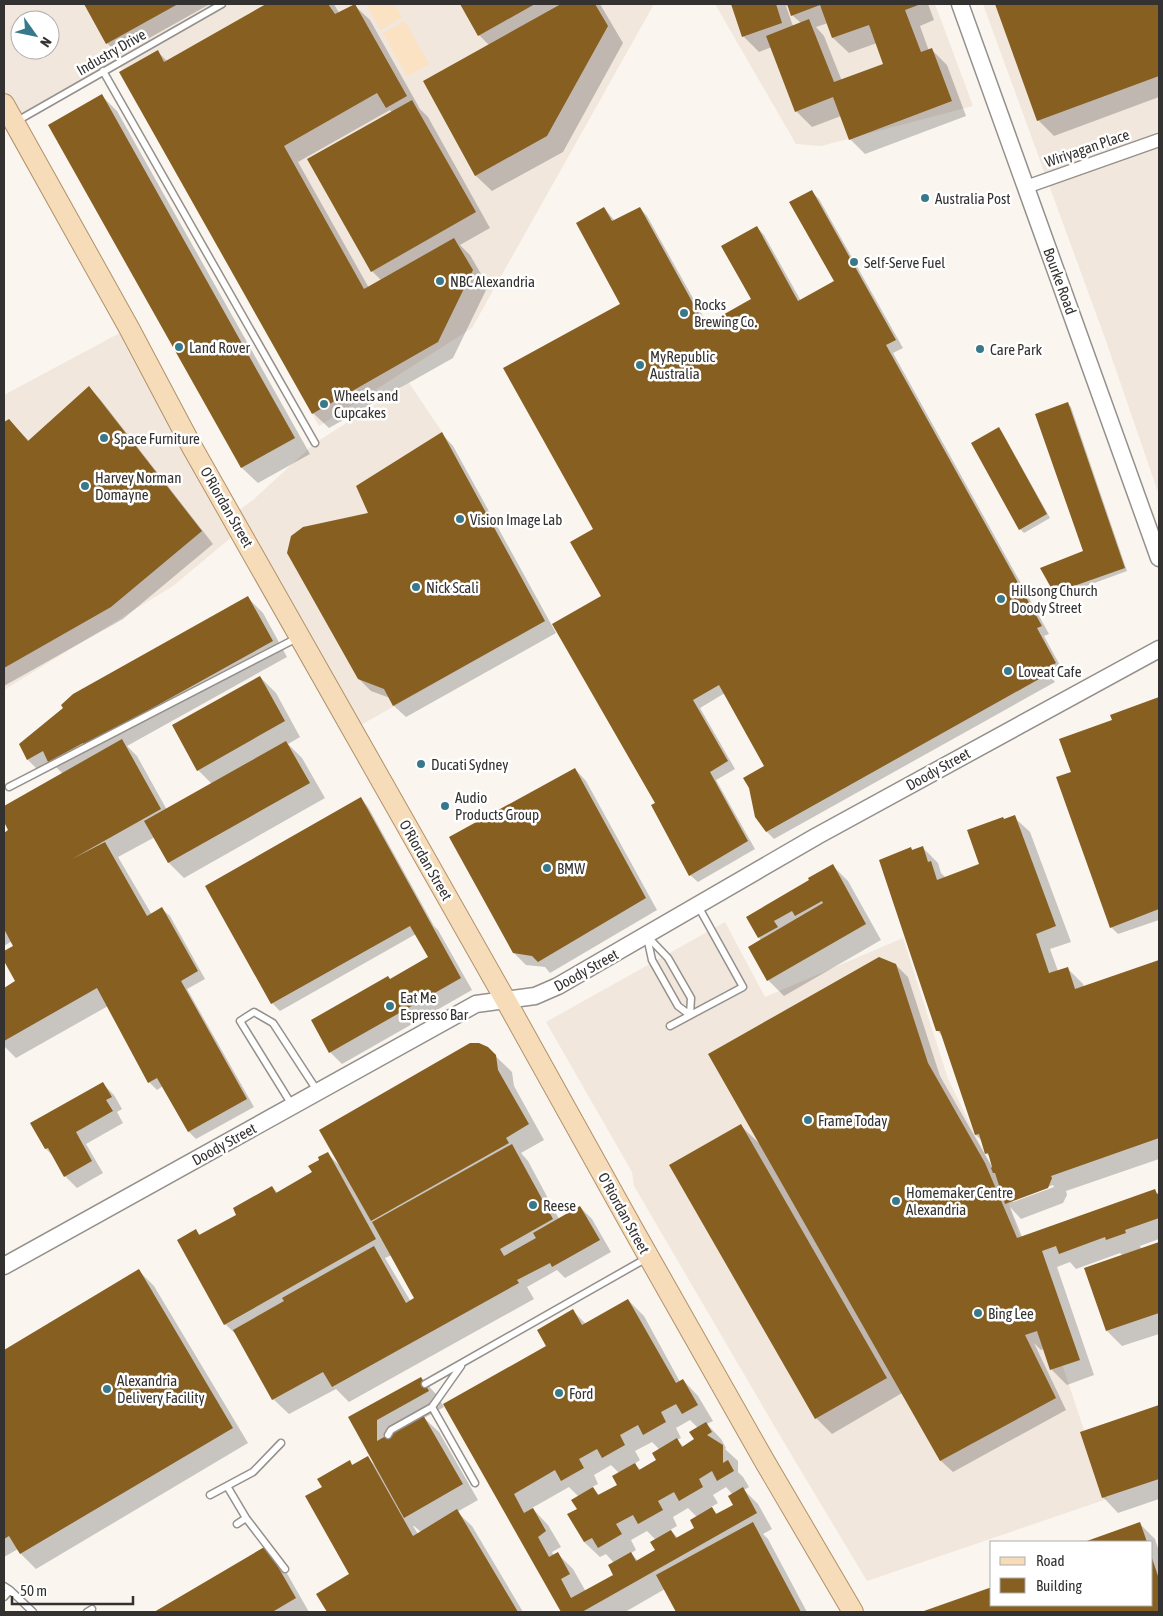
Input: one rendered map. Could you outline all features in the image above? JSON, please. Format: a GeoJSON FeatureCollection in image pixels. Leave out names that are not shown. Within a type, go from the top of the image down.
{"type":"FeatureCollection","features":[{"type":"Feature","properties":{"kind":"main road","name":"O'Riordan Street"},"geometry":{"type":"LineString","coordinates":[[4,104],[192,447],[505,999],[648,1257],[755,1446],[853,1612]]}},
{"type":"Feature","properties":{"kind":"street","name":"Bourke Road"},"geometry":{"type":"LineString","coordinates":[[960,4],[1159,558]]}},
{"type":"Feature","properties":{"kind":"street","name":"Wiriyagan Place"},"geometry":{"type":"LineString","coordinates":[[1026,187],[1159,140]]}},
{"type":"Feature","properties":{"kind":"street","name":"Doody Street"},"geometry":{"type":"LineString","coordinates":[[4,1266],[476,1004],[535,996],[558,986],[826,831],[1159,649]]}},
{"type":"Feature","properties":{"kind":"lane","name":"Industry Drive"},"geometry":{"type":"LineString","coordinates":[[14,122],[222,4]]}},
{"type":"Feature","properties":{"kind":"lane"},"geometry":{"type":"LineString","coordinates":[[103,71],[315,444]]}},
{"type":"Feature","properties":{"kind":"lane"},"geometry":{"type":"LineString","coordinates":[[9,787],[300,636]]}},
{"type":"Feature","properties":{"kind":"lane"},"geometry":{"type":"LineString","coordinates":[[670,1026],[743,987],[697,905]]}},
{"type":"Feature","properties":{"kind":"lane"},"geometry":{"type":"LineString","coordinates":[[646,936],[652,960],[678,1006],[690,1015]]}},
{"type":"Feature","properties":{"kind":"lane"},"geometry":{"type":"LineString","coordinates":[[646,936],[668,958],[691,998],[690,1015]]}},
{"type":"Feature","properties":{"kind":"lane"},"geometry":{"type":"LineString","coordinates":[[293,1106],[240,1021],[254,1012],[273,1023],[319,1092]]}},
{"type":"Feature","properties":{"kind":"lane"},"geometry":{"type":"LineString","coordinates":[[425,1384],[648,1257]]}},
{"type":"Feature","properties":{"kind":"lane"},"geometry":{"type":"LineString","coordinates":[[388,1435],[391,1430],[432,1407],[463,1362]]}},
{"type":"Feature","properties":{"kind":"lane"},"geometry":{"type":"LineString","coordinates":[[432,1407],[475,1483]]}},
{"type":"Feature","properties":{"kind":"lane"},"geometry":{"type":"LineString","coordinates":[[210,1495],[253,1472],[281,1443]]}},
{"type":"Feature","properties":{"kind":"lane"},"geometry":{"type":"LineString","coordinates":[[227,1486],[246,1518],[285,1569]]}},
{"type":"Feature","properties":{"kind":"lane"},"geometry":{"type":"LineString","coordinates":[[237,1524],[246,1518]]}},
{"type":"Feature","properties":{"kind":"lane"},"geometry":{"type":"LineString","coordinates":[[4,1597],[7,1588],[33,1612]]}},
{"type":"Feature","properties":{"kind":"shaded area"},"geometry":{"type":"Polygon","coordinates":[[[4,4],[654,4],[472,328],[319,426],[118,63],[14,122],[4,104],[4,4]]]}},
{"type":"Feature","properties":{"kind":"shaded area"},"geometry":{"type":"Polygon","coordinates":[[[366,4],[395,4],[402,17],[381,30],[366,4]]]}},
{"type":"Feature","properties":{"kind":"shaded area"},"geometry":{"type":"Polygon","coordinates":[[[715,4],[935,4],[973,106],[821,146],[796,144],[715,4]]]}},
{"type":"Feature","properties":{"kind":"shaded area"},"geometry":{"type":"Polygon","coordinates":[[[983,4],[1159,4],[1159,495],[1106,341],[983,4]]]}},
{"type":"Feature","properties":{"kind":"shaded area"},"geometry":{"type":"Polygon","coordinates":[[[405,21],[429,64],[407,76],[383,33],[405,21]]]}},
{"type":"Feature","properties":{"kind":"shaded area"},"geometry":{"type":"Polygon","coordinates":[[[129,328],[232,515],[253,500],[315,443],[409,383],[442,432],[545,621],[352,730],[240,530],[173,586],[4,690],[4,395],[129,328]]]}},
{"type":"Feature","properties":{"kind":"shaded area"},"geometry":{"type":"Polygon","coordinates":[[[725,922],[765,997],[903,938],[948,1079],[1007,1199],[1107,1499],[867,1581],[634,1186],[632,1172],[546,1022],[725,922]]]}},
{"type":"Feature","properties":{"kind":"building"},"geometry":{"type":"Polygon","coordinates":[[[84,4],[178,4],[106,44],[84,4]]]}},
{"type":"Feature","properties":{"kind":"building"},"geometry":{"type":"Polygon","coordinates":[[[266,4],[328,4],[335,14],[355,4],[407,96],[386,108],[377,93],[284,146],[364,289],[454,238],[473,270],[438,342],[312,414],[119,72],[158,50],[164,62],[266,4]]]}},
{"type":"Feature","properties":{"kind":"building"},"geometry":{"type":"Polygon","coordinates":[[[460,4],[535,4],[478,36],[460,4]]]}},
{"type":"Feature","properties":{"kind":"building"},"geometry":{"type":"Polygon","coordinates":[[[561,4],[595,4],[608,26],[547,136],[475,176],[423,81],[561,4]]]}},
{"type":"Feature","properties":{"kind":"building"},"geometry":{"type":"Polygon","coordinates":[[[731,4],[776,4],[782,23],[742,37],[731,4]]]}},
{"type":"Feature","properties":{"kind":"building"},"geometry":{"type":"Polygon","coordinates":[[[787,4],[921,4],[905,10],[921,52],[932,48],[952,101],[849,140],[833,97],[795,112],[766,36],[809,19],[834,82],[883,64],[869,25],[832,38],[820,5],[791,16],[787,4]]]}},
{"type":"Feature","properties":{"kind":"building"},"geometry":{"type":"Polygon","coordinates":[[[995,4],[1159,4],[1159,76],[1037,121],[995,4]]]}},
{"type":"Feature","properties":{"kind":"building"},"geometry":{"type":"Polygon","coordinates":[[[102,94],[295,438],[241,468],[48,125],[102,94]]]}},
{"type":"Feature","properties":{"kind":"building"},"geometry":{"type":"Polygon","coordinates":[[[412,100],[476,212],[371,272],[307,159],[412,100]]]}},
{"type":"Feature","properties":{"kind":"building"},"geometry":{"type":"Polygon","coordinates":[[[812,190],[896,340],[886,345],[1042,626],[1037,628],[1056,663],[1045,669],[1048,674],[766,832],[755,817],[749,788],[743,778],[764,766],[719,685],[693,700],[728,761],[710,772],[748,841],[689,876],[651,805],[655,803],[552,624],[601,596],[570,542],[593,529],[503,368],[620,304],[576,223],[604,207],[612,221],[640,207],[705,325],[751,299],[721,246],[757,226],[798,301],[834,281],[789,202],[812,190]]]}},
{"type":"Feature","properties":{"kind":"building","name":"Harvey Norman Domayne"},"geometry":{"type":"Polygon","coordinates":[[[89,386],[202,531],[111,607],[4,668],[4,422],[9,419],[28,441],[89,386]]]}},
{"type":"Feature","properties":{"kind":"building"},"geometry":{"type":"Polygon","coordinates":[[[1068,402],[1125,568],[1054,593],[1040,568],[1083,551],[1035,414],[1068,402]]]}},
{"type":"Feature","properties":{"kind":"building"},"geometry":{"type":"Polygon","coordinates":[[[999,427],[1047,514],[1019,530],[971,443],[999,427]]]}},
{"type":"Feature","properties":{"kind":"building","name":"Nick Scali"},"geometry":{"type":"Polygon","coordinates":[[[442,432],[545,621],[393,706],[384,689],[358,679],[287,553],[291,536],[303,527],[368,513],[356,486],[442,432]]]}},
{"type":"Feature","properties":{"kind":"building"},"geometry":{"type":"Polygon","coordinates":[[[248,596],[273,641],[84,746],[83,743],[48,762],[43,751],[27,760],[19,744],[63,708],[61,705],[73,694],[248,596]]]}},
{"type":"Feature","properties":{"kind":"building"},"geometry":{"type":"Polygon","coordinates":[[[260,676],[285,721],[197,771],[172,725],[260,676]]]}},
{"type":"Feature","properties":{"kind":"building"},"geometry":{"type":"Polygon","coordinates":[[[1159,697],[1159,909],[1110,928],[1056,777],[1071,772],[1059,739],[1112,720],[1110,715],[1159,697]]]}},
{"type":"Feature","properties":{"kind":"building"},"geometry":{"type":"Polygon","coordinates":[[[122,739],[161,809],[72,859],[105,842],[147,916],[162,907],[198,971],[181,981],[247,1099],[188,1132],[157,1078],[148,1083],[97,988],[4,1041],[4,988],[15,981],[4,961],[4,951],[13,946],[4,929],[4,833],[8,830],[4,822],[4,806],[122,739]]]}},
{"type":"Feature","properties":{"kind":"building"},"geometry":{"type":"Polygon","coordinates":[[[286,741],[310,783],[168,863],[144,821],[286,741]]]}},
{"type":"Feature","properties":{"kind":"building","name":"BMW"},"geometry":{"type":"Polygon","coordinates":[[[575,768],[646,898],[538,962],[532,956],[513,953],[449,837],[575,768]]]}},
{"type":"Feature","properties":{"kind":"building"},"geometry":{"type":"Polygon","coordinates":[[[361,797],[461,978],[329,1053],[311,1020],[388,976],[390,979],[428,957],[410,926],[271,1004],[205,886],[361,797]]]}},
{"type":"Feature","properties":{"kind":"building"},"geometry":{"type":"Polygon","coordinates":[[[1015,815],[1056,926],[1036,934],[1049,973],[1068,967],[1075,989],[1159,960],[1159,1138],[1051,1176],[1048,1188],[1005,1204],[995,1173],[993,1173],[991,1168],[988,1153],[985,1154],[979,1134],[975,1135],[940,1031],[936,1031],[879,860],[911,847],[912,850],[923,846],[928,862],[931,861],[937,880],[979,864],[967,830],[1003,817],[1004,819],[1015,815]]]}},
{"type":"Feature","properties":{"kind":"building"},"geometry":{"type":"Polygon","coordinates":[[[833,864],[866,924],[767,981],[748,947],[823,903],[822,901],[795,916],[792,911],[774,921],[778,927],[758,938],[746,917],[833,864]]]}},
{"type":"Feature","properties":{"kind":"building","name":"Homemaker Centre Alexandria"},"geometry":{"type":"Polygon","coordinates":[[[879,957],[896,964],[928,1063],[985,1163],[1017,1238],[1155,1189],[1157,1194],[1159,1193],[1159,1218],[1125,1230],[1126,1233],[1106,1240],[1105,1237],[1059,1254],[1056,1246],[1042,1251],[1080,1360],[1050,1370],[1037,1331],[1025,1335],[1056,1398],[940,1461],[708,1054],[879,957]]]}},
{"type":"Feature","properties":{"kind":"building"},"geometry":{"type":"Polygon","coordinates":[[[470,1043],[479,1043],[488,1047],[496,1055],[498,1070],[529,1124],[506,1138],[509,1143],[371,1221],[319,1130],[470,1043]]]}},
{"type":"Feature","properties":{"kind":"building"},"geometry":{"type":"Polygon","coordinates":[[[103,1082],[112,1097],[106,1100],[113,1111],[76,1132],[92,1161],[64,1177],[48,1148],[45,1149],[30,1123],[103,1082]]]}},
{"type":"Feature","properties":{"kind":"building"},"geometry":{"type":"Polygon","coordinates":[[[741,1124],[887,1378],[815,1419],[669,1165],[741,1124]]]}},
{"type":"Feature","properties":{"kind":"building"},"geometry":{"type":"Polygon","coordinates":[[[512,1144],[553,1219],[500,1249],[504,1256],[536,1238],[533,1233],[580,1206],[600,1240],[552,1267],[550,1263],[517,1280],[519,1283],[332,1387],[323,1372],[272,1400],[233,1330],[284,1301],[282,1298],[374,1246],[406,1303],[414,1298],[372,1222],[512,1144]]]}},
{"type":"Feature","properties":{"kind":"building"},"geometry":{"type":"Polygon","coordinates":[[[328,1152],[376,1239],[224,1325],[177,1240],[196,1229],[199,1235],[236,1215],[233,1208],[272,1186],[276,1193],[312,1172],[308,1166],[319,1160],[318,1157],[328,1152]]]}},
{"type":"Feature","properties":{"kind":"building"},"geometry":{"type":"Polygon","coordinates":[[[1159,1242],[1159,1313],[1106,1331],[1084,1268],[1159,1242]]]}},
{"type":"Feature","properties":{"kind":"building","name":"Alexandria Delivery Facility"},"geometry":{"type":"Polygon","coordinates":[[[139,1269],[233,1428],[20,1554],[9,1536],[4,1539],[4,1350],[139,1269]]]}},
{"type":"Feature","properties":{"kind":"building","name":"Ford"},"geometry":{"type":"Polygon","coordinates":[[[628,1299],[676,1383],[683,1379],[698,1405],[682,1414],[676,1404],[661,1412],[666,1422],[643,1435],[638,1425],[620,1435],[625,1445],[602,1458],[597,1449],[579,1459],[584,1468],[561,1481],[555,1470],[514,1494],[524,1513],[533,1508],[546,1531],[538,1537],[549,1557],[558,1552],[570,1574],[561,1579],[571,1598],[613,1575],[608,1565],[631,1552],[636,1561],[655,1550],[650,1542],[671,1530],[676,1538],[694,1528],[690,1520],[712,1507],[716,1514],[733,1505],[728,1496],[743,1487],[757,1513],[582,1612],[561,1612],[443,1404],[546,1346],[537,1330],[573,1309],[582,1325],[628,1299]]]}},
{"type":"Feature","properties":{"kind":"building"},"geometry":{"type":"Polygon","coordinates":[[[421,1377],[429,1391],[377,1420],[377,1441],[423,1415],[463,1484],[404,1518],[348,1417],[421,1377]]]}},
{"type":"Feature","properties":{"kind":"building"},"geometry":{"type":"Polygon","coordinates":[[[1159,1405],[1159,1479],[1102,1498],[1080,1432],[1159,1405]]]}},
{"type":"Feature","properties":{"kind":"building"},"geometry":{"type":"Polygon","coordinates":[[[706,1422],[712,1432],[707,1435],[723,1445],[723,1463],[728,1460],[734,1471],[717,1481],[712,1471],[699,1479],[703,1487],[679,1501],[674,1492],[658,1501],[663,1510],[638,1524],[633,1515],[616,1524],[622,1534],[598,1548],[592,1538],[584,1542],[567,1514],[577,1509],[571,1500],[593,1487],[598,1495],[617,1485],[612,1476],[635,1463],[639,1470],[656,1460],[652,1453],[677,1438],[682,1447],[694,1439],[689,1432],[706,1422]]]}},
{"type":"Feature","properties":{"kind":"building"},"geometry":{"type":"Polygon","coordinates":[[[368,1456],[413,1536],[457,1509],[518,1612],[327,1612],[316,1594],[349,1574],[305,1496],[322,1487],[317,1479],[350,1460],[352,1465],[368,1456]]]}},
{"type":"Feature","properties":{"kind":"building"},"geometry":{"type":"Polygon","coordinates":[[[753,1522],[801,1612],[676,1612],[656,1575],[753,1522]]]}},
{"type":"Feature","properties":{"kind":"building"},"geometry":{"type":"Polygon","coordinates":[[[1140,1522],[1147,1541],[1087,1541],[1140,1522]]]}},
{"type":"Feature","properties":{"kind":"building"},"geometry":{"type":"Polygon","coordinates":[[[266,1546],[296,1598],[275,1612],[154,1612],[266,1546]]]}},
{"type":"Feature","properties":{"kind":"building"},"geometry":{"type":"Polygon","coordinates":[[[1153,1561],[1159,1579],[1159,1612],[921,1612],[990,1588],[990,1606],[1153,1606],[1153,1561]]]}},
{"type":"Feature","properties":{"kind":"place","name":"Australia Post"},"geometry":{"type":"Point","coordinates":[925,198]}},
{"type":"Feature","properties":{"kind":"place","name":"Self-Serve Fuel"},"geometry":{"type":"Point","coordinates":[854,262]}},
{"type":"Feature","properties":{"kind":"place","name":"NBC Alexandria"},"geometry":{"type":"Point","coordinates":[440,281]}},
{"type":"Feature","properties":{"kind":"place","name":"Rocks Brewing Co."},"geometry":{"type":"Point","coordinates":[684,313]}},
{"type":"Feature","properties":{"kind":"place","name":"Land Rover"},"geometry":{"type":"Point","coordinates":[179,347]}},
{"type":"Feature","properties":{"kind":"place","name":"Care Park"},"geometry":{"type":"Point","coordinates":[980,349]}},
{"type":"Feature","properties":{"kind":"place","name":"MyRepublic Australia"},"geometry":{"type":"Point","coordinates":[640,365]}},
{"type":"Feature","properties":{"kind":"place","name":"Wheels and Cupcakes"},"geometry":{"type":"Point","coordinates":[324,404]}},
{"type":"Feature","properties":{"kind":"place","name":"Space Furniture"},"geometry":{"type":"Point","coordinates":[104,438]}},
{"type":"Feature","properties":{"kind":"place","name":"Harvey Norman Domayne"},"geometry":{"type":"Point","coordinates":[85,486]}},
{"type":"Feature","properties":{"kind":"place","name":"Vision Image Lab"},"geometry":{"type":"Point","coordinates":[460,519]}},
{"type":"Feature","properties":{"kind":"place","name":"Nick Scali"},"geometry":{"type":"Point","coordinates":[416,587]}},
{"type":"Feature","properties":{"kind":"place","name":"Hillsong Church Doody Street"},"geometry":{"type":"Point","coordinates":[1001,599]}},
{"type":"Feature","properties":{"kind":"place","name":"Loveat Cafe"},"geometry":{"type":"Point","coordinates":[1008,671]}},
{"type":"Feature","properties":{"kind":"place","name":"Ducati Sydney"},"geometry":{"type":"Point","coordinates":[421,764]}},
{"type":"Feature","properties":{"kind":"place","name":"Audio Products Group"},"geometry":{"type":"Point","coordinates":[445,806]}},
{"type":"Feature","properties":{"kind":"place","name":"BMW"},"geometry":{"type":"Point","coordinates":[547,868]}},
{"type":"Feature","properties":{"kind":"place","name":"Eat Me Espresso Bar"},"geometry":{"type":"Point","coordinates":[390,1006]}},
{"type":"Feature","properties":{"kind":"place","name":"Frame Today"},"geometry":{"type":"Point","coordinates":[808,1120]}},
{"type":"Feature","properties":{"kind":"place","name":"Homemaker Centre Alexandria"},"geometry":{"type":"Point","coordinates":[896,1201]}},
{"type":"Feature","properties":{"kind":"place","name":"Reese"},"geometry":{"type":"Point","coordinates":[533,1205]}},
{"type":"Feature","properties":{"kind":"place","name":"Bing Lee"},"geometry":{"type":"Point","coordinates":[978,1313]}},
{"type":"Feature","properties":{"kind":"place","name":"Alexandria Delivery Facility"},"geometry":{"type":"Point","coordinates":[107,1389]}},
{"type":"Feature","properties":{"kind":"place","name":"Ford"},"geometry":{"type":"Point","coordinates":[559,1393]}}]}
